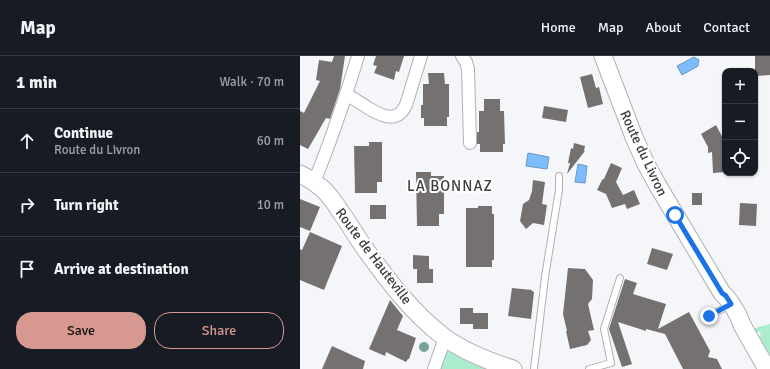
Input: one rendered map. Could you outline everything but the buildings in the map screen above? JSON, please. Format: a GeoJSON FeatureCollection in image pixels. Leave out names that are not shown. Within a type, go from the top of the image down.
{"type":"FeatureCollection","features":[{"type":"Feature","properties":{"kind":"street"},"geometry":{"type":"LineString","coordinates":[[307,178],[323,162],[358,56]]}},
{"type":"Feature","properties":{"kind":"street"},"geometry":{"type":"LineString","coordinates":[[346,94],[380,115],[389,117],[396,116],[406,105],[422,56]]}},
{"type":"Feature","properties":{"kind":"street"},"geometry":{"type":"LineString","coordinates":[[462,56],[468,69],[470,143]]}},
{"type":"Feature","properties":{"kind":"street","name":"Route du Livron"},"geometry":{"type":"LineString","coordinates":[[603,56],[623,101],[634,137],[646,164],[722,293],[726,296],[740,319],[767,369]]}},
{"type":"Feature","properties":{"kind":"street","name":"Route de Hauteville"},"geometry":{"type":"LineString","coordinates":[[307,178],[324,190],[334,202],[396,291],[419,315],[445,338],[472,353],[513,369]]}},
{"type":"Feature","properties":{"kind":"street"},"geometry":{"type":"LineString","coordinates":[[434,369],[445,338]]}},
{"type":"Feature","properties":{"kind":"lane"},"geometry":{"type":"LineString","coordinates":[[534,369],[545,277],[559,190],[559,176]]}},
{"type":"Feature","properties":{"kind":"lane"},"geometry":{"type":"LineString","coordinates":[[589,369],[611,363],[604,329],[620,278]]}},
{"type":"Feature","properties":{"kind":"lane"},"geometry":{"type":"LineString","coordinates":[[709,316],[731,304]]}},
{"type":"Feature","properties":{"kind":"green space"},"geometry":{"type":"Polygon","coordinates":[[[770,324],[770,355],[759,336],[761,335],[759,331],[756,333],[755,328],[770,324]]]}},
{"type":"Feature","properties":{"kind":"green space"},"geometry":{"type":"Polygon","coordinates":[[[447,351],[490,369],[441,369],[447,351]]]}},
{"type":"Feature","properties":{"kind":"water"},"geometry":{"type":"Polygon","coordinates":[[[694,57],[699,60],[698,66],[682,75],[677,66],[694,57]]]}},
{"type":"Feature","properties":{"kind":"water"},"geometry":{"type":"Polygon","coordinates":[[[528,153],[549,157],[547,169],[526,166],[528,153]]]}},
{"type":"Feature","properties":{"kind":"water"},"geometry":{"type":"Polygon","coordinates":[[[578,164],[587,166],[585,183],[575,182],[578,164]]]}},
{"type":"Feature","properties":{"kind":"district","name":"LA BONNAZ"},"geometry":{"type":"Point","coordinates":[450,186]}},
{"type":"Feature","properties":{"kind":"route"},"geometry":{"type":"LineString","coordinates":[[675,215],[722,293],[731,304],[709,316]]}}]}
